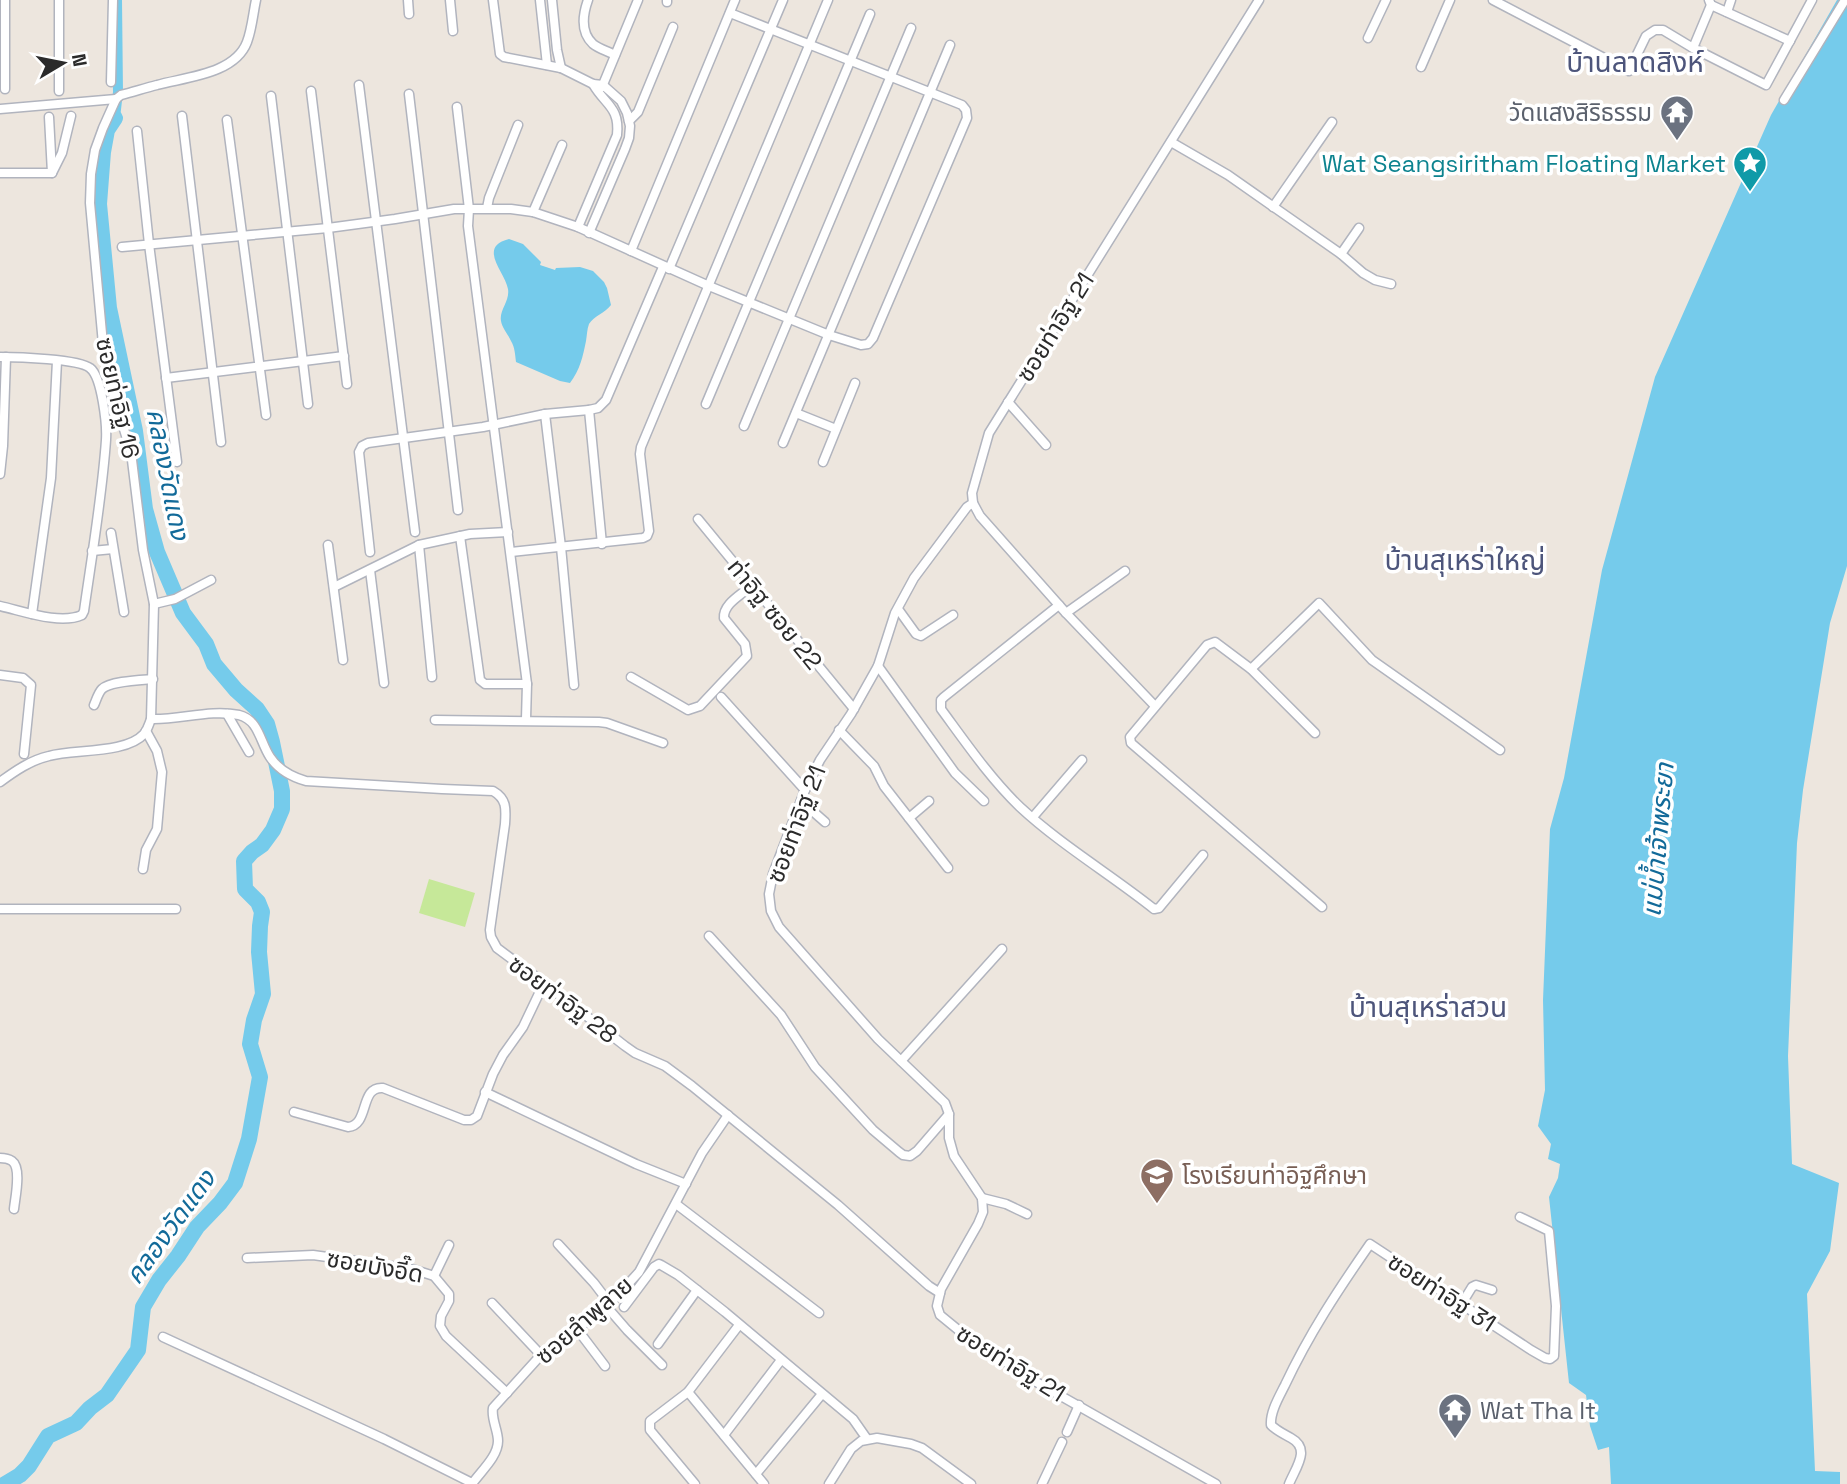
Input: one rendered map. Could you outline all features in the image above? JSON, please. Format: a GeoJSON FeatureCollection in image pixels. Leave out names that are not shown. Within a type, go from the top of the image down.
{"type":"FeatureCollection","features":[{"type":"Feature","properties":{"kind":"street"},"geometry":{"type":"LineString","coordinates":[[5,0],[5,89]]}},
{"type":"Feature","properties":{"kind":"street"},"geometry":{"type":"LineString","coordinates":[[59,0],[59,91]]}},
{"type":"Feature","properties":{"kind":"street"},"geometry":{"type":"LineString","coordinates":[[111,82],[113,0]]}},
{"type":"Feature","properties":{"kind":"street"},"geometry":{"type":"LineString","coordinates":[[0,109],[116,99],[121,95],[194,77],[224,66],[238,56],[246,43],[256,0]]}},
{"type":"Feature","properties":{"kind":"street"},"geometry":{"type":"LineString","coordinates":[[408,0],[409,14]]}},
{"type":"Feature","properties":{"kind":"street"},"geometry":{"type":"LineString","coordinates":[[450,0],[453,31]]}},
{"type":"Feature","properties":{"kind":"street"},"geometry":{"type":"LineString","coordinates":[[493,0],[500,54],[561,68],[621,101],[629,121],[629,138],[589,233]]}},
{"type":"Feature","properties":{"kind":"street"},"geometry":{"type":"LineString","coordinates":[[540,0],[547,65]]}},
{"type":"Feature","properties":{"kind":"street"},"geometry":{"type":"LineString","coordinates":[[552,0],[561,68]]}},
{"type":"Feature","properties":{"kind":"street"},"geometry":{"type":"LineString","coordinates":[[588,0],[582,16],[587,35],[593,44],[615,55]]}},
{"type":"Feature","properties":{"kind":"street"},"geometry":{"type":"LineString","coordinates":[[598,87],[638,0]]}},
{"type":"Feature","properties":{"kind":"street"},"geometry":{"type":"LineString","coordinates":[[631,251],[735,0]]}},
{"type":"Feature","properties":{"kind":"street"},"geometry":{"type":"LineString","coordinates":[[370,552],[359,452],[362,446],[545,414],[589,410],[598,408],[606,400],[783,0]]}},
{"type":"Feature","properties":{"kind":"street"},"geometry":{"type":"LineString","coordinates":[[511,552],[603,544],[647,536],[649,531],[641,447],[828,0]]}},
{"type":"Feature","properties":{"kind":"street","name":"ซอยท่าอิฐ 21"},"geometry":{"type":"LineString","coordinates":[[1216,1484],[1031,1379],[946,1322],[938,1310],[937,1300],[978,1224],[982,1212],[982,1198],[954,1156],[945,1103],[878,1039],[779,927],[771,911],[769,894],[773,874],[805,790],[820,760],[854,709],[878,666],[887,634],[914,578],[973,503],[972,493],[989,433],[1259,0]]}},
{"type":"Feature","properties":{"kind":"street"},"geometry":{"type":"LineString","coordinates":[[1368,38],[1386,0]]}},
{"type":"Feature","properties":{"kind":"street"},"geometry":{"type":"LineString","coordinates":[[1421,67],[1450,0]]}},
{"type":"Feature","properties":{"kind":"street"},"geometry":{"type":"LineString","coordinates":[[1493,0],[1629,71],[1646,36],[1655,30],[1663,30],[1766,85],[1812,0]]}},
{"type":"Feature","properties":{"kind":"street"},"geometry":{"type":"LineString","coordinates":[[1727,12],[1731,0]]}},
{"type":"Feature","properties":{"kind":"street"},"geometry":{"type":"LineString","coordinates":[[1784,100],[1845,0]]}},
{"type":"Feature","properties":{"kind":"street"},"geometry":{"type":"LineString","coordinates":[[1693,48],[1710,3],[1790,41]]}},
{"type":"Feature","properties":{"kind":"street"},"geometry":{"type":"LineString","coordinates":[[122,247],[328,228],[454,209],[488,208],[533,212],[578,228],[666,268],[829,335],[861,345],[868,344],[873,338],[967,118],[966,110],[962,106],[730,13]]}},
{"type":"Feature","properties":{"kind":"street"},"geometry":{"type":"LineString","coordinates":[[706,404],[870,14]]}},
{"type":"Feature","properties":{"kind":"street"},"geometry":{"type":"LineString","coordinates":[[629,121],[638,113],[673,27]]}},
{"type":"Feature","properties":{"kind":"street"},"geometry":{"type":"LineString","coordinates":[[744,426],[911,28]]}},
{"type":"Feature","properties":{"kind":"street"},"geometry":{"type":"LineString","coordinates":[[783,443],[950,45]]}},
{"type":"Feature","properties":{"kind":"street"},"geometry":{"type":"LineString","coordinates":[[359,85],[415,531]]}},
{"type":"Feature","properties":{"kind":"street"},"geometry":{"type":"LineString","coordinates":[[578,228],[617,135],[616,116],[598,87]]}},
{"type":"Feature","properties":{"kind":"street"},"geometry":{"type":"LineString","coordinates":[[311,91],[347,384]]}},
{"type":"Feature","properties":{"kind":"street"},"geometry":{"type":"LineString","coordinates":[[410,94],[458,510]]}},
{"type":"Feature","properties":{"kind":"street"},"geometry":{"type":"LineString","coordinates":[[271,96],[308,404]]}},
{"type":"Feature","properties":{"kind":"street","name":"ซอยท่าอิฐ 16"},"geometry":{"type":"LineString","coordinates":[[116,99],[95,150],[90,212],[103,344],[111,387],[131,452],[143,550],[154,604],[151,719],[146,731]]}},
{"type":"Feature","properties":{"kind":"street"},"geometry":{"type":"LineString","coordinates":[[457,107],[469,209],[468,226],[527,684],[526,719]]}},
{"type":"Feature","properties":{"kind":"street"},"geometry":{"type":"LineString","coordinates":[[52,173],[62,153],[71,116]]}},
{"type":"Feature","properties":{"kind":"street"},"geometry":{"type":"LineString","coordinates":[[182,116],[221,442]]}},
{"type":"Feature","properties":{"kind":"street"},"geometry":{"type":"LineString","coordinates":[[49,117],[52,173]]}},
{"type":"Feature","properties":{"kind":"street"},"geometry":{"type":"LineString","coordinates":[[227,120],[266,415]]}},
{"type":"Feature","properties":{"kind":"street"},"geometry":{"type":"LineString","coordinates":[[1273,207],[1332,122]]}},
{"type":"Feature","properties":{"kind":"street"},"geometry":{"type":"LineString","coordinates":[[488,208],[489,198],[518,125]]}},
{"type":"Feature","properties":{"kind":"street"},"geometry":{"type":"LineString","coordinates":[[137,131],[177,462]]}},
{"type":"Feature","properties":{"kind":"street"},"geometry":{"type":"LineString","coordinates":[[1171,142],[1228,175],[1363,273],[1375,280],[1391,284]]}},
{"type":"Feature","properties":{"kind":"street"},"geometry":{"type":"LineString","coordinates":[[533,212],[562,145]]}},
{"type":"Feature","properties":{"kind":"street"},"geometry":{"type":"LineString","coordinates":[[0,173],[52,173]]}},
{"type":"Feature","properties":{"kind":"street"},"geometry":{"type":"LineString","coordinates":[[1340,254],[1359,228]]}},
{"type":"Feature","properties":{"kind":"street"},"geometry":{"type":"LineString","coordinates":[[166,378],[344,356]]}},
{"type":"Feature","properties":{"kind":"street"},"geometry":{"type":"LineString","coordinates":[[0,474],[4,434],[3,357],[73,362],[93,369],[99,385],[106,439],[84,611],[82,615],[70,619],[0,606]]}},
{"type":"Feature","properties":{"kind":"street"},"geometry":{"type":"LineString","coordinates":[[32,614],[51,478],[57,361]]}},
{"type":"Feature","properties":{"kind":"street"},"geometry":{"type":"LineString","coordinates":[[823,462],[855,383]]}},
{"type":"Feature","properties":{"kind":"street"},"geometry":{"type":"LineString","coordinates":[[1009,402],[1046,445]]}},
{"type":"Feature","properties":{"kind":"street"},"geometry":{"type":"LineString","coordinates":[[589,410],[603,544]]}},
{"type":"Feature","properties":{"kind":"street"},"geometry":{"type":"LineString","coordinates":[[796,413],[836,429]]}},
{"type":"Feature","properties":{"kind":"street"},"geometry":{"type":"LineString","coordinates":[[545,414],[574,685]]}},
{"type":"Feature","properties":{"kind":"street"},"geometry":{"type":"LineString","coordinates":[[973,503],[980,516],[1066,613],[1154,706]]}},
{"type":"Feature","properties":{"kind":"street","name":"ท่าอิฐ ซอย 22"},"geometry":{"type":"LineString","coordinates":[[698,519],[854,709]]}},
{"type":"Feature","properties":{"kind":"street"},"geometry":{"type":"LineString","coordinates":[[334,587],[419,545],[460,536],[508,532]]}},
{"type":"Feature","properties":{"kind":"street"},"geometry":{"type":"LineString","coordinates":[[111,533],[124,612]]}},
{"type":"Feature","properties":{"kind":"street"},"geometry":{"type":"LineString","coordinates":[[460,536],[480,680],[485,684],[527,684]]}},
{"type":"Feature","properties":{"kind":"street"},"geometry":{"type":"LineString","coordinates":[[328,545],[343,660]]}},
{"type":"Feature","properties":{"kind":"street"},"geometry":{"type":"LineString","coordinates":[[419,545],[432,677]]}},
{"type":"Feature","properties":{"kind":"street"},"geometry":{"type":"LineString","coordinates":[[92,551],[113,550]]}},
{"type":"Feature","properties":{"kind":"street"},"geometry":{"type":"LineString","coordinates":[[370,570],[384,683]]}},
{"type":"Feature","properties":{"kind":"street"},"geometry":{"type":"LineString","coordinates":[[1066,613],[1125,570]]}},
{"type":"Feature","properties":{"kind":"street"},"geometry":{"type":"LineString","coordinates":[[154,604],[175,599],[211,580]]}},
{"type":"Feature","properties":{"kind":"street"},"geometry":{"type":"LineString","coordinates":[[631,677],[688,710],[700,706],[747,656],[745,644],[723,613],[727,606],[751,586]]}},
{"type":"Feature","properties":{"kind":"street"},"geometry":{"type":"LineString","coordinates":[[1251,669],[1319,603],[1372,660],[1500,750]]}},
{"type":"Feature","properties":{"kind":"street"},"geometry":{"type":"LineString","coordinates":[[1059,605],[941,700],[941,709],[995,780],[1033,817],[1154,909],[1159,908],[1203,855]]}},
{"type":"Feature","properties":{"kind":"street"},"geometry":{"type":"LineString","coordinates":[[898,609],[916,634],[921,636],[953,615]]}},
{"type":"Feature","properties":{"kind":"street"},"geometry":{"type":"LineString","coordinates":[[1315,733],[1251,669],[1215,642],[1207,645],[1130,737],[1131,743],[1321,907]]}},
{"type":"Feature","properties":{"kind":"street"},"geometry":{"type":"LineString","coordinates":[[878,666],[955,773],[984,801]]}},
{"type":"Feature","properties":{"kind":"street"},"geometry":{"type":"LineString","coordinates":[[0,675],[27,680],[31,685],[24,754]]}},
{"type":"Feature","properties":{"kind":"street"},"geometry":{"type":"LineString","coordinates":[[94,705],[105,687],[153,679]]}},
{"type":"Feature","properties":{"kind":"street"},"geometry":{"type":"LineString","coordinates":[[721,697],[805,790]]}},
{"type":"Feature","properties":{"kind":"street"},"geometry":{"type":"LineString","coordinates":[[151,719],[227,714],[249,752]]}},
{"type":"Feature","properties":{"kind":"street","name":"ซอยท่าอิฐ 28"},"geometry":{"type":"LineString","coordinates":[[227,714],[240,715],[252,722],[271,759],[295,778],[326,783],[483,790],[500,795],[506,808],[505,824],[491,917],[491,937],[497,948],[625,1046],[675,1073],[838,1205],[940,1293]]}},
{"type":"Feature","properties":{"kind":"street"},"geometry":{"type":"LineString","coordinates":[[435,720],[526,719],[607,723],[663,743]]}},
{"type":"Feature","properties":{"kind":"street"},"geometry":{"type":"LineString","coordinates":[[839,730],[874,766],[884,786],[948,868]]}},
{"type":"Feature","properties":{"kind":"street"},"geometry":{"type":"LineString","coordinates":[[0,782],[20,768],[46,756],[126,744],[141,737],[146,731],[157,751],[162,772],[157,829],[146,850],[143,869]]}},
{"type":"Feature","properties":{"kind":"street"},"geometry":{"type":"LineString","coordinates":[[1033,817],[1082,760]]}},
{"type":"Feature","properties":{"kind":"street"},"geometry":{"type":"LineString","coordinates":[[801,801],[825,822]]}},
{"type":"Feature","properties":{"kind":"street"},"geometry":{"type":"LineString","coordinates":[[909,818],[929,801]]}},
{"type":"Feature","properties":{"kind":"street"},"geometry":{"type":"LineString","coordinates":[[0,909],[176,909]]}},
{"type":"Feature","properties":{"kind":"street"},"geometry":{"type":"LineString","coordinates":[[709,936],[781,1015],[815,1067],[873,1130],[903,1155],[910,1156],[917,1151],[948,1114]]}},
{"type":"Feature","properties":{"kind":"street"},"geometry":{"type":"LineString","coordinates":[[901,1061],[1002,949]]}},
{"type":"Feature","properties":{"kind":"street"},"geometry":{"type":"LineString","coordinates":[[294,1112],[348,1127],[355,1126],[371,1091],[377,1087],[464,1120],[471,1120],[477,1116],[503,1055],[523,1027],[544,983]]}},
{"type":"Feature","properties":{"kind":"street"},"geometry":{"type":"LineString","coordinates":[[485,1093],[686,1185]]}},
{"type":"Feature","properties":{"kind":"street","name":"ซอยลำพูลาย"},"geometry":{"type":"LineString","coordinates":[[472,1483],[497,1447],[492,1414],[494,1408],[541,1355],[609,1306],[639,1272],[702,1153],[728,1115]]}},
{"type":"Feature","properties":{"kind":"street"},"geometry":{"type":"LineString","coordinates":[[0,1158],[10,1159],[16,1167],[18,1175],[15,1209]]}},
{"type":"Feature","properties":{"kind":"street"},"geometry":{"type":"LineString","coordinates":[[982,1198],[1006,1204],[1027,1214]]}},
{"type":"Feature","properties":{"kind":"street"},"geometry":{"type":"LineString","coordinates":[[676,1204],[819,1313]]}},
{"type":"Feature","properties":{"kind":"street","name":"ซอยท่าอิฐ 31"},"geometry":{"type":"LineString","coordinates":[[1289,1484],[1302,1448],[1271,1425],[1270,1420],[1292,1370],[1323,1314],[1370,1244],[1461,1306],[1545,1358],[1550,1359],[1553,1356],[1556,1306],[1549,1231],[1520,1217]]}},
{"type":"Feature","properties":{"kind":"street"},"geometry":{"type":"LineString","coordinates":[[558,1244],[594,1283],[627,1330],[662,1365]]}},
{"type":"Feature","properties":{"kind":"street"},"geometry":{"type":"LineString","coordinates":[[434,1276],[449,1245]]}},
{"type":"Feature","properties":{"kind":"street","name":"ซอยบังอี๊ด"},"geometry":{"type":"LineString","coordinates":[[247,1258],[313,1255],[412,1269],[434,1276],[449,1294],[440,1326],[446,1336],[507,1393]]}},
{"type":"Feature","properties":{"kind":"street"},"geometry":{"type":"LineString","coordinates":[[624,1307],[659,1264],[697,1290],[853,1419],[867,1438]]}},
{"type":"Feature","properties":{"kind":"street"},"geometry":{"type":"LineString","coordinates":[[1461,1306],[1476,1284],[1492,1290]]}},
{"type":"Feature","properties":{"kind":"street"},"geometry":{"type":"LineString","coordinates":[[659,1344],[697,1290]]}},
{"type":"Feature","properties":{"kind":"street"},"geometry":{"type":"LineString","coordinates":[[492,1303],[541,1355]]}},
{"type":"Feature","properties":{"kind":"street"},"geometry":{"type":"LineString","coordinates":[[695,1484],[650,1430],[650,1421],[688,1392],[739,1325]]}},
{"type":"Feature","properties":{"kind":"street"},"geometry":{"type":"LineString","coordinates":[[577,1329],[605,1366]]}},
{"type":"Feature","properties":{"kind":"street"},"geometry":{"type":"LineString","coordinates":[[163,1337],[384,1439],[472,1483]]}},
{"type":"Feature","properties":{"kind":"street"},"geometry":{"type":"LineString","coordinates":[[724,1435],[781,1360]]}},
{"type":"Feature","properties":{"kind":"street"},"geometry":{"type":"LineString","coordinates":[[688,1392],[764,1484]]}},
{"type":"Feature","properties":{"kind":"street"},"geometry":{"type":"LineString","coordinates":[[756,1474],[822,1394]]}},
{"type":"Feature","properties":{"kind":"street"},"geometry":{"type":"LineString","coordinates":[[1067,1432],[1079,1405]]}},
{"type":"Feature","properties":{"kind":"street"},"geometry":{"type":"LineString","coordinates":[[829,1484],[851,1449],[867,1438],[888,1439],[922,1448],[971,1484]]}},
{"type":"Feature","properties":{"kind":"street"},"geometry":{"type":"LineString","coordinates":[[1042,1484],[1062,1442]]}},
{"type":"Feature","properties":{"kind":"green space"},"geometry":{"type":"Polygon","coordinates":[[[429,879],[475,893],[465,927],[419,913],[429,879]]]}},
{"type":"Feature","properties":{"kind":"water","name":"แม่น้ำเจ้าพระยา"},"geometry":{"type":"Polygon","coordinates":[[[1837,0],[1847,0],[1847,566],[1830,623],[1803,790],[1797,843],[1788,1056],[1792,1164],[1839,1183],[1830,1251],[1807,1294],[1815,1471],[1840,1472],[1840,1484],[1611,1484],[1609,1447],[1598,1450],[1590,1426],[1586,1395],[1569,1383],[1549,1197],[1558,1178],[1560,1164],[1548,1159],[1551,1144],[1538,1126],[1545,1090],[1543,1000],[1550,829],[1564,778],[1602,570],[1655,377],[1771,115],[1837,0]]]}},
{"type":"Feature","properties":{"kind":"water"},"geometry":{"type":"Polygon","coordinates":[[[509,239],[523,244],[541,262],[540,265],[555,270],[580,267],[593,271],[607,288],[611,305],[589,324],[581,363],[570,383],[516,362],[513,346],[501,321],[508,289],[494,254],[500,243],[509,239]]]}},
{"type":"Feature","properties":{"kind":"waterway","name":"คลองวัดแดง"},"geometry":{"type":"LineString","coordinates":[[115,118],[118,92],[117,0]]}},
{"type":"Feature","properties":{"kind":"waterway","name":"คลองวัดแดง"},"geometry":{"type":"LineString","coordinates":[[5,1484],[29,1466],[48,1436],[76,1423],[107,1395],[138,1350],[143,1307],[159,1280],[197,1227],[235,1183],[249,1139],[260,1077],[250,1044],[254,1020],[263,994],[259,952],[262,912],[258,902],[245,889],[244,861],[262,845],[273,830],[282,809],[282,791],[267,724],[257,709],[214,664],[206,644],[183,613],[157,552],[145,509],[135,431],[109,308],[99,204],[107,130],[115,118]]}},
{"type":"Feature","properties":{"kind":"place","name":"วัดแสงสิริธรรม"},"geometry":{"type":"Point","coordinates":[1677,142]}},
{"type":"Feature","properties":{"kind":"place","name":"Wat Seangsiritham Floating Market"},"geometry":{"type":"Point","coordinates":[1750,193]}},
{"type":"Feature","properties":{"kind":"place","name":"โรงเรียนท่าอิฐศึกษา"},"geometry":{"type":"Point","coordinates":[1157,1205]}},
{"type":"Feature","properties":{"kind":"place","name":"Wat Tha It"},"geometry":{"type":"Point","coordinates":[1455,1440]}},
{"type":"Feature","properties":{"kind":"district","name":"บ้านลาดสิงห์"},"geometry":{"type":"Point","coordinates":[1635,62]}},
{"type":"Feature","properties":{"kind":"district","name":"บ้านสุเหร่าใหญ่"},"geometry":{"type":"Point","coordinates":[1465,560]}},
{"type":"Feature","properties":{"kind":"district","name":"บ้านสุเหร่าสวน"},"geometry":{"type":"Point","coordinates":[1428,1007]}}]}
